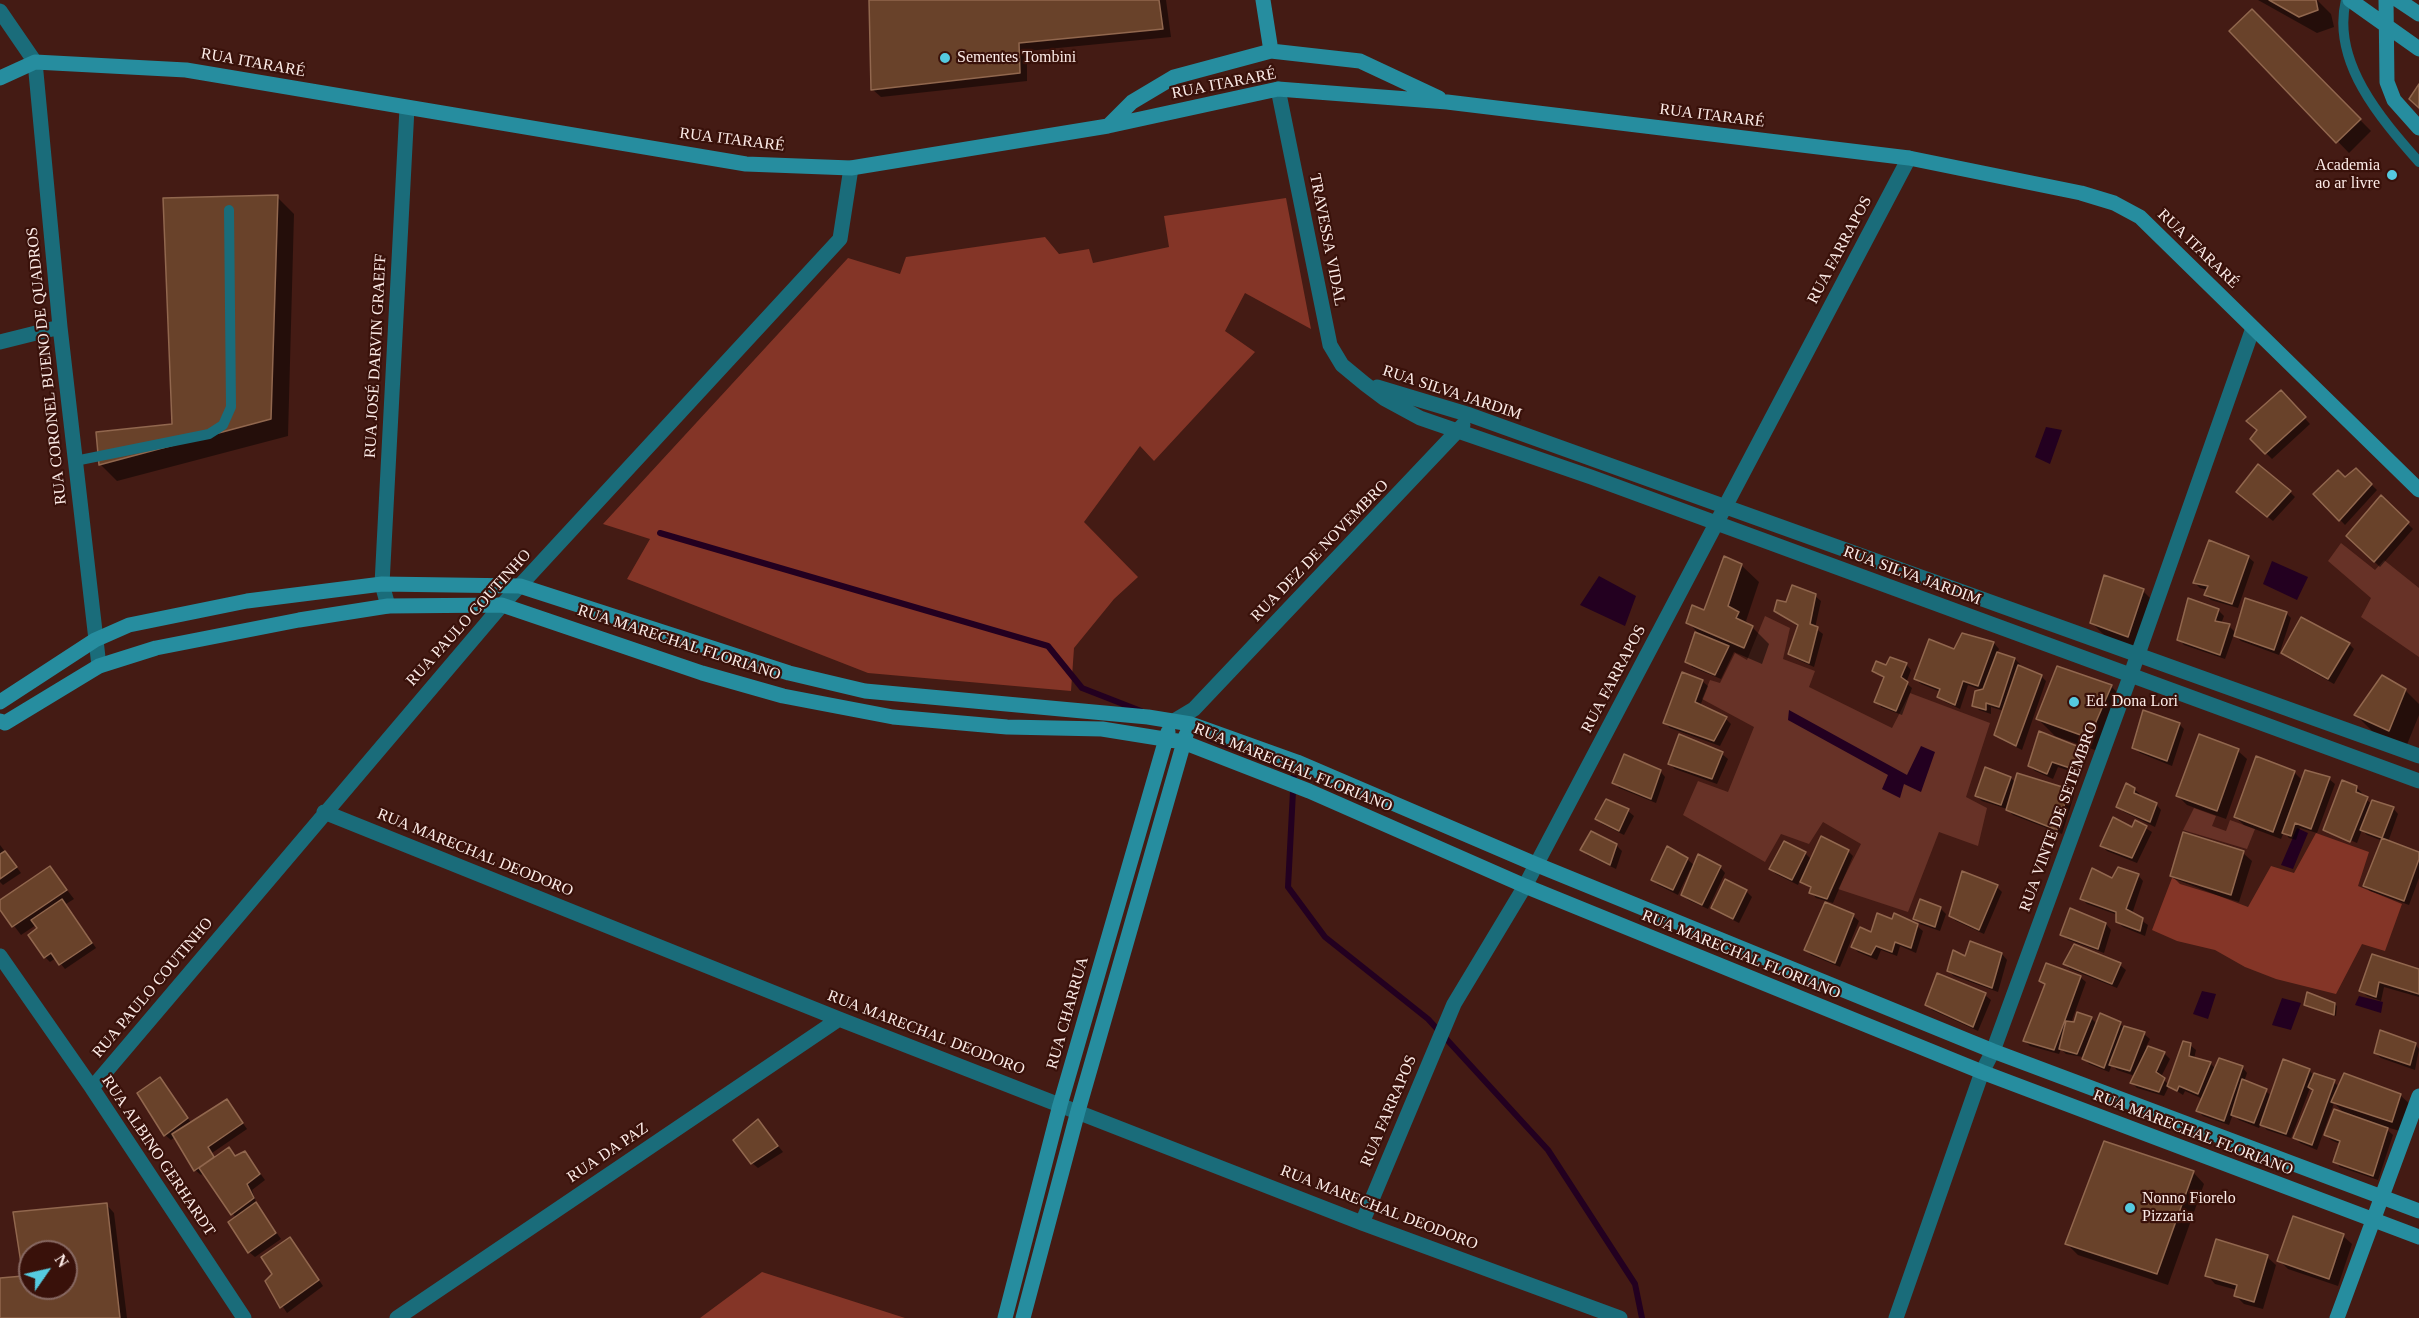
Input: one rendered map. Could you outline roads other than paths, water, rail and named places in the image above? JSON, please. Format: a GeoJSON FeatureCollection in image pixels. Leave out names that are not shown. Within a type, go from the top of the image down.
{"type":"FeatureCollection","features":[{"type":"Feature","properties":{"kind":"street"},"geometry":{"type":"LineString","coordinates":[[1263,0],[1271,51]]}},
{"type":"Feature","properties":{"kind":"street"},"geometry":{"type":"LineString","coordinates":[[2348,0],[2419,49]]}},
{"type":"Feature","properties":{"kind":"street"},"geometry":{"type":"LineString","coordinates":[[2386,0],[2387,82],[2394,100],[2419,128]]}},
{"type":"Feature","properties":{"kind":"street"},"geometry":{"type":"LineString","coordinates":[[2398,0],[2419,14]]}},
{"type":"Feature","properties":{"kind":"street"},"geometry":{"type":"LineString","coordinates":[[1,14],[35,62]]}},
{"type":"Feature","properties":{"kind":"street"},"geometry":{"type":"LineString","coordinates":[[1108,126],[1132,102],[1174,76],[1271,51],[1360,61],[1447,102]]}},
{"type":"Feature","properties":{"kind":"street","name":"RUA ITARARÉ"},"geometry":{"type":"LineString","coordinates":[[0,78],[35,62],[186,70],[746,164],[851,168],[1108,126],[1278,89],[1447,102],[1909,158],[2081,193],[2114,203],[2140,217],[2419,490]]}},
{"type":"Feature","properties":{"kind":"street","name":"RUA CORONEL BUENO DE QUADROS"},"geometry":{"type":"LineString","coordinates":[[35,62],[60,327],[99,666]]}},
{"type":"Feature","properties":{"kind":"street","name":"TRAVESSA VIDAL"},"geometry":{"type":"LineString","coordinates":[[1278,89],[1330,345],[1342,365],[1365,384]]}},
{"type":"Feature","properties":{"kind":"street","name":"RUA JOSÉ DARVIN GRAEFF"},"geometry":{"type":"LineString","coordinates":[[388,606],[382,584],[407,108]]}},
{"type":"Feature","properties":{"kind":"street","name":"RUA FARRAPOS"},"geometry":{"type":"LineString","coordinates":[[1362,1223],[1454,1004],[1525,886],[1909,158]]}},
{"type":"Feature","properties":{"kind":"street","name":"RUA PAULO COUTINHO"},"geometry":{"type":"LineString","coordinates":[[92,1088],[502,604],[840,239],[851,168]]}},
{"type":"Feature","properties":{"kind":"street"},"geometry":{"type":"LineString","coordinates":[[0,342],[60,327]]}},
{"type":"Feature","properties":{"kind":"street","name":"RUA VINTE DE SETEMBRO"},"geometry":{"type":"LineString","coordinates":[[1896,1318],[1982,1072],[1993,1051],[2131,674],[2253,328]]}},
{"type":"Feature","properties":{"kind":"street","name":"RUA SILVA JARDIM"},"geometry":{"type":"LineString","coordinates":[[1365,384],[1470,415],[2419,756]]}},
{"type":"Feature","properties":{"kind":"street","name":"RUA SILVA JARDIM"},"geometry":{"type":"LineString","coordinates":[[1365,384],[1401,409],[1459,431],[1591,477],[2419,781]]}},
{"type":"Feature","properties":{"kind":"street","name":"RUA DEZ DE NOVEMBRO"},"geometry":{"type":"LineString","coordinates":[[1174,721],[1194,709],[1459,431],[1470,415]]}},
{"type":"Feature","properties":{"kind":"street"},"geometry":{"type":"LineString","coordinates":[[1591,477],[1598,461]]}},
{"type":"Feature","properties":{"kind":"street"},"geometry":{"type":"LineString","coordinates":[[1919,597],[1926,579]]}},
{"type":"Feature","properties":{"kind":"street","name":"RUA MARECHAL FLORIANO"},"geometry":{"type":"LineString","coordinates":[[0,702],[95,640],[129,626],[247,601],[382,584],[520,586],[789,673],[866,691],[1191,724],[1297,762],[1535,864],[1993,1051],[2419,1211]]}},
{"type":"Feature","properties":{"kind":"street","name":"RUA MARECHAL FLORIANO"},"geometry":{"type":"LineString","coordinates":[[2,723],[99,666],[156,648],[299,620],[388,606],[502,604],[702,673],[783,696],[893,717],[1007,728],[1102,729],[1183,742],[1309,792],[1525,886],[1982,1072],[2419,1237]]}},
{"type":"Feature","properties":{"kind":"street"},"geometry":{"type":"LineString","coordinates":[[2014,632],[2020,612]]}},
{"type":"Feature","properties":{"kind":"street"},"geometry":{"type":"LineString","coordinates":[[783,696],[789,673]]}},
{"type":"Feature","properties":{"kind":"street"},"geometry":{"type":"LineString","coordinates":[[2261,723],[2269,702]]}},
{"type":"Feature","properties":{"kind":"street"},"geometry":{"type":"LineString","coordinates":[[1023,1318],[1078,1112],[1194,709]]}},
{"type":"Feature","properties":{"kind":"street","name":"RUA CHARRUA"},"geometry":{"type":"LineString","coordinates":[[1005,1318],[1060,1105],[1164,738],[1174,721]]}},
{"type":"Feature","properties":{"kind":"street"},"geometry":{"type":"LineString","coordinates":[[2386,769],[2392,747]]}},
{"type":"Feature","properties":{"kind":"street","name":"RUA MARECHAL DEODORO"},"geometry":{"type":"LineString","coordinates":[[324,812],[839,1019],[1362,1223],[1620,1318]]}},
{"type":"Feature","properties":{"kind":"street"},"geometry":{"type":"LineString","coordinates":[[1126,873],[1144,879]]}},
{"type":"Feature","properties":{"kind":"street"},"geometry":{"type":"LineString","coordinates":[[1651,937],[1660,915]]}},
{"type":"Feature","properties":{"kind":"street","name":"RUA ALBINO GERHARDT"},"geometry":{"type":"LineString","coordinates":[[0,956],[92,1088],[244,1318]]}},
{"type":"Feature","properties":{"kind":"street"},"geometry":{"type":"LineString","coordinates":[[1102,958],[1120,964]]}},
{"type":"Feature","properties":{"kind":"street"},"geometry":{"type":"LineString","coordinates":[[1759,981],[1767,959]]}},
{"type":"Feature","properties":{"kind":"street","name":"RUA DA PAZ"},"geometry":{"type":"LineString","coordinates":[[397,1318],[839,1019]]}},
{"type":"Feature","properties":{"kind":"street"},"geometry":{"type":"LineString","coordinates":[[2337,1318],[2419,1096]]}},
{"type":"Feature","properties":{"kind":"street"},"geometry":{"type":"LineString","coordinates":[[2186,1149],[2194,1126]]}},
{"type":"Feature","properties":{"kind":"lane"},"geometry":{"type":"LineString","coordinates":[[2348,0],[2342,23],[2349,60],[2370,100],[2390,130],[2419,162]]}},
{"type":"Feature","properties":{"kind":"lane"},"geometry":{"type":"LineString","coordinates":[[75,461],[209,434],[223,425],[231,407],[229,210]]}},
{"type":"Feature","properties":{"kind":"waterway"},"geometry":{"type":"LineString","coordinates":[[660,533],[1048,646],[1082,688],[1141,711]]}},
{"type":"Feature","properties":{"kind":"waterway"},"geometry":{"type":"LineString","coordinates":[[1209,738],[1294,772],[1288,887],[1325,937],[1428,1019],[1548,1150],[1635,1284],[1642,1318]]}},
{"type":"Feature","properties":{"kind":"place","name":"Sementes Tombini"},"geometry":{"type":"Point","coordinates":[945,58]}},
{"type":"Feature","properties":{"kind":"place","name":"Academia ao ar livre"},"geometry":{"type":"Point","coordinates":[2392,175]}},
{"type":"Feature","properties":{"kind":"place","name":"Ed. Dona Lori"},"geometry":{"type":"Point","coordinates":[2074,702]}},
{"type":"Feature","properties":{"kind":"place","name":"Nonno Fiorelo Pizzaria"},"geometry":{"type":"Point","coordinates":[2130,1208]}}]}
